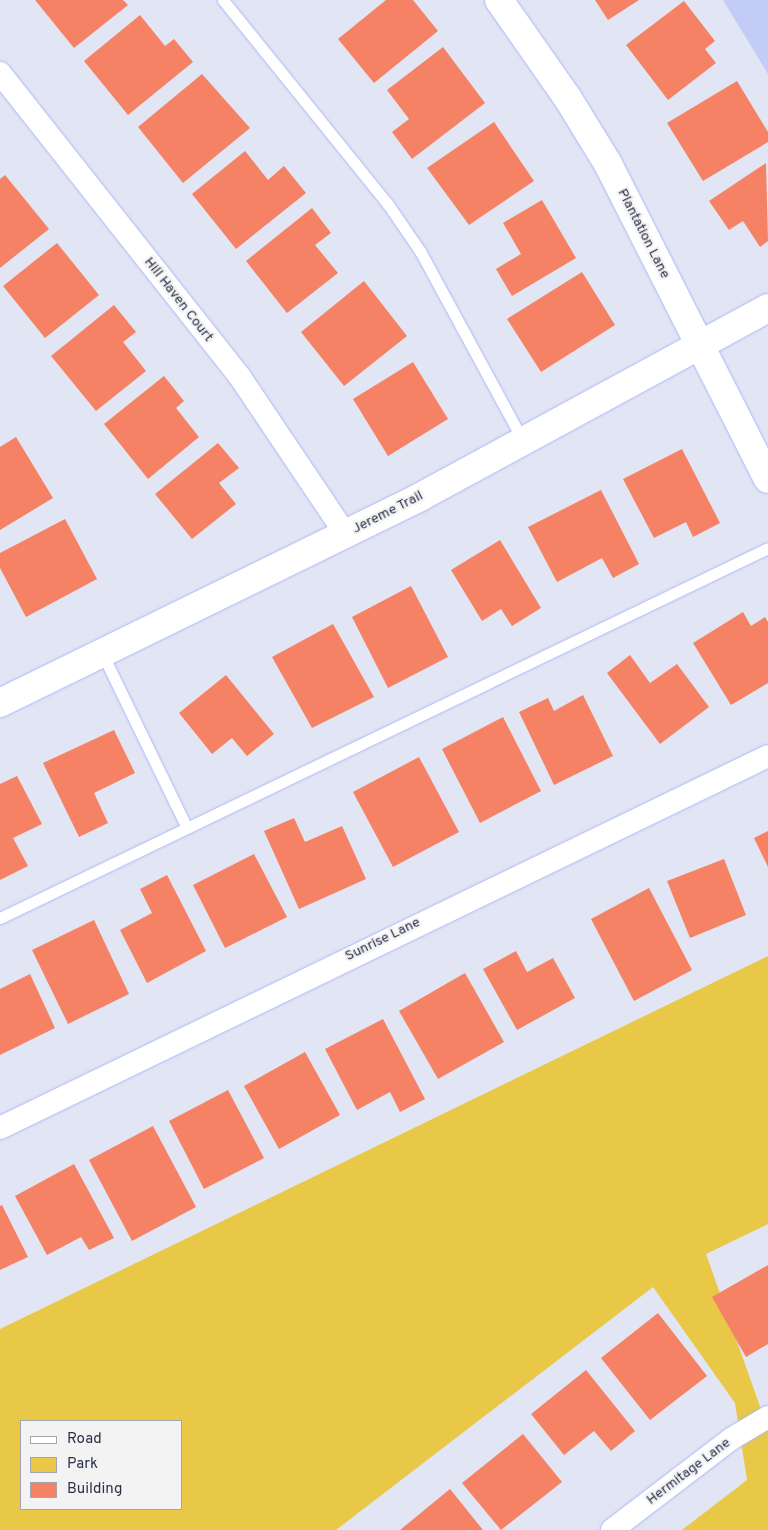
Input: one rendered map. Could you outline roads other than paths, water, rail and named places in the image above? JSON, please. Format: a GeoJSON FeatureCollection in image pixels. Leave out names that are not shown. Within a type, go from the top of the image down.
{"type":"FeatureCollection","features":[{"type":"Feature","properties":{"kind":"street","name":"Plantation Lane"},"geometry":{"type":"LineString","coordinates":[[499,0],[568,96],[608,164],[768,479]]}},
{"type":"Feature","properties":{"kind":"street","name":"Hill Haven Court"},"geometry":{"type":"LineString","coordinates":[[0,73],[240,378],[346,535]]}},
{"type":"Feature","properties":{"kind":"street","name":"Jereme Trail"},"geometry":{"type":"LineString","coordinates":[[0,703],[346,535],[524,442],[768,308]]}},
{"type":"Feature","properties":{"kind":"street","name":"Sunrise Lane"},"geometry":{"type":"LineString","coordinates":[[0,1128],[768,756]]}},
{"type":"Feature","properties":{"kind":"street","name":"Hermitage Lane"},"geometry":{"type":"LineString","coordinates":[[612,1530],[731,1439],[768,1417]]}},
{"type":"Feature","properties":{"kind":"lane"},"geometry":{"type":"LineString","coordinates":[[223,0],[387,203],[420,251],[524,442]]}},
{"type":"Feature","properties":{"kind":"lane"},"geometry":{"type":"LineString","coordinates":[[0,918],[186,826],[768,548]]}},
{"type":"Feature","properties":{"kind":"lane"},"geometry":{"type":"LineString","coordinates":[[102,653],[186,826]]}},
{"type":"Feature","properties":{"kind":"water"},"geometry":{"type":"Polygon","coordinates":[[[723,0],[768,0],[768,74],[723,0]]]}}]}
